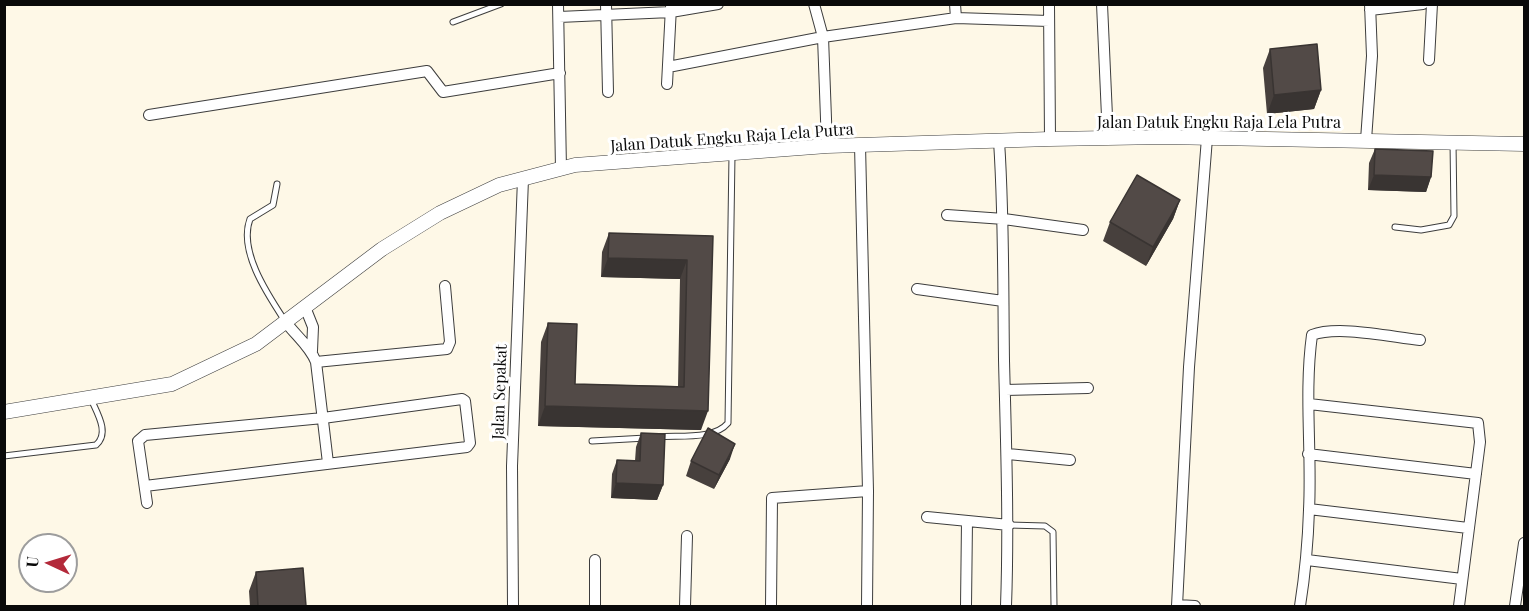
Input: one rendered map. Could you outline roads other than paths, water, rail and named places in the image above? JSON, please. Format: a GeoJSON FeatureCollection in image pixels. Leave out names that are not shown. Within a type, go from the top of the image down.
{"type":"FeatureCollection","features":[{"type":"Feature","properties":{"kind":"street"},"geometry":{"type":"LineString","coordinates":[[558,4],[561,169]]}},
{"type":"Feature","properties":{"kind":"street"},"geometry":{"type":"LineString","coordinates":[[559,17],[606,10],[718,4]]}},
{"type":"Feature","properties":{"kind":"street"},"geometry":{"type":"LineString","coordinates":[[814,4],[823,37],[827,146]]}},
{"type":"Feature","properties":{"kind":"street"},"geometry":{"type":"LineString","coordinates":[[955,4],[956,18]]}},
{"type":"Feature","properties":{"kind":"street"},"geometry":{"type":"LineString","coordinates":[[1049,4],[1050,139]]}},
{"type":"Feature","properties":{"kind":"street"},"geometry":{"type":"LineString","coordinates":[[1102,4],[1108,138]]}},
{"type":"Feature","properties":{"kind":"street"},"geometry":{"type":"LineString","coordinates":[[1366,140],[1372,56],[1370,7],[1423,4]]}},
{"type":"Feature","properties":{"kind":"street"},"geometry":{"type":"LineString","coordinates":[[1429,60],[1432,4]]}},
{"type":"Feature","properties":{"kind":"street"},"geometry":{"type":"LineString","coordinates":[[667,84],[671,8]]}},
{"type":"Feature","properties":{"kind":"street"},"geometry":{"type":"LineString","coordinates":[[606,10],[608,92]]}},
{"type":"Feature","properties":{"kind":"street"},"geometry":{"type":"LineString","coordinates":[[668,67],[823,37],[956,18],[1049,21]]}},
{"type":"Feature","properties":{"kind":"street"},"geometry":{"type":"LineString","coordinates":[[149,115],[427,71],[443,92],[560,74]]}},
{"type":"Feature","properties":{"kind":"street"},"geometry":{"type":"LineString","coordinates":[[1195,606],[1177,606],[1189,367],[1207,138]]}},
{"type":"Feature","properties":{"kind":"street","name":"Jalan Datuk Engku Raja Lela Putra"},"geometry":{"type":"LineString","coordinates":[[4,412],[172,384],[256,344],[382,249],[440,213],[499,185],[575,165],[827,146],[1050,139],[1207,138],[1524,144]]}},
{"type":"Feature","properties":{"kind":"street"},"geometry":{"type":"LineString","coordinates":[[999,141],[1004,219],[1003,301],[1008,454],[1009,525],[1006,606]]}},
{"type":"Feature","properties":{"kind":"street"},"geometry":{"type":"LineString","coordinates":[[860,145],[868,491],[867,606]]}},
{"type":"Feature","properties":{"kind":"street","name":"Jalan Sepakat"},"geometry":{"type":"LineString","coordinates":[[513,606],[512,466],[523,179]]}},
{"type":"Feature","properties":{"kind":"street"},"geometry":{"type":"LineString","coordinates":[[947,214],[1083,230]]}},
{"type":"Feature","properties":{"kind":"street"},"geometry":{"type":"LineString","coordinates":[[316,362],[447,349],[450,342],[445,286]]}},
{"type":"Feature","properties":{"kind":"street"},"geometry":{"type":"LineString","coordinates":[[917,289],[1003,301]]}},
{"type":"Feature","properties":{"kind":"street"},"geometry":{"type":"LineString","coordinates":[[305,307],[313,327],[312,351]]}},
{"type":"Feature","properties":{"kind":"street"},"geometry":{"type":"LineString","coordinates":[[285,321],[312,351],[316,362],[328,463]]}},
{"type":"Feature","properties":{"kind":"street"},"geometry":{"type":"LineString","coordinates":[[1300,606],[1309,509],[1309,358],[1312,335],[1319,332],[1348,333],[1420,340]]}},
{"type":"Feature","properties":{"kind":"street"},"geometry":{"type":"LineString","coordinates":[[1005,390],[1088,388]]}},
{"type":"Feature","properties":{"kind":"street"},"geometry":{"type":"LineString","coordinates":[[145,486],[467,447],[470,443],[465,401],[462,399],[323,418],[142,436],[138,441],[147,503]]}},
{"type":"Feature","properties":{"kind":"street"},"geometry":{"type":"LineString","coordinates":[[1309,404],[1478,423],[1481,434],[1459,606]]}},
{"type":"Feature","properties":{"kind":"street"},"geometry":{"type":"LineString","coordinates":[[1008,454],[1070,460]]}},
{"type":"Feature","properties":{"kind":"street"},"geometry":{"type":"LineString","coordinates":[[1308,454],[1476,474]]}},
{"type":"Feature","properties":{"kind":"street"},"geometry":{"type":"LineString","coordinates":[[771,606],[772,498],[868,491]]}},
{"type":"Feature","properties":{"kind":"street"},"geometry":{"type":"LineString","coordinates":[[1309,509],[1468,528]]}},
{"type":"Feature","properties":{"kind":"street"},"geometry":{"type":"LineString","coordinates":[[927,517],[1009,525]]}},
{"type":"Feature","properties":{"kind":"street"},"geometry":{"type":"LineString","coordinates":[[966,606],[968,521]]}},
{"type":"Feature","properties":{"kind":"street"},"geometry":{"type":"LineString","coordinates":[[685,606],[687,536]]}},
{"type":"Feature","properties":{"kind":"street"},"geometry":{"type":"LineString","coordinates":[[1515,606],[1524,543]]}},
{"type":"Feature","properties":{"kind":"street"},"geometry":{"type":"LineString","coordinates":[[595,560],[595,606]]}},
{"type":"Feature","properties":{"kind":"street"},"geometry":{"type":"LineString","coordinates":[[1306,560],[1462,579]]}},
{"type":"Feature","properties":{"kind":"lane"},"geometry":{"type":"LineString","coordinates":[[453,22],[501,4]]}},
{"type":"Feature","properties":{"kind":"lane"},"geometry":{"type":"LineString","coordinates":[[1395,227],[1421,230],[1438,229],[1449,225],[1454,216],[1453,141]]}},
{"type":"Feature","properties":{"kind":"lane"},"geometry":{"type":"LineString","coordinates":[[592,441],[713,433],[723,429],[728,423],[732,153]]}},
{"type":"Feature","properties":{"kind":"lane"},"geometry":{"type":"LineString","coordinates":[[277,184],[273,205],[250,219],[248,226],[253,265],[285,321]]}},
{"type":"Feature","properties":{"kind":"lane"},"geometry":{"type":"LineString","coordinates":[[4,456],[96,445],[101,438],[102,426],[91,397]]}},
{"type":"Feature","properties":{"kind":"lane"},"geometry":{"type":"LineString","coordinates":[[1009,525],[1045,526],[1053,532],[1053,606]]}}]}
